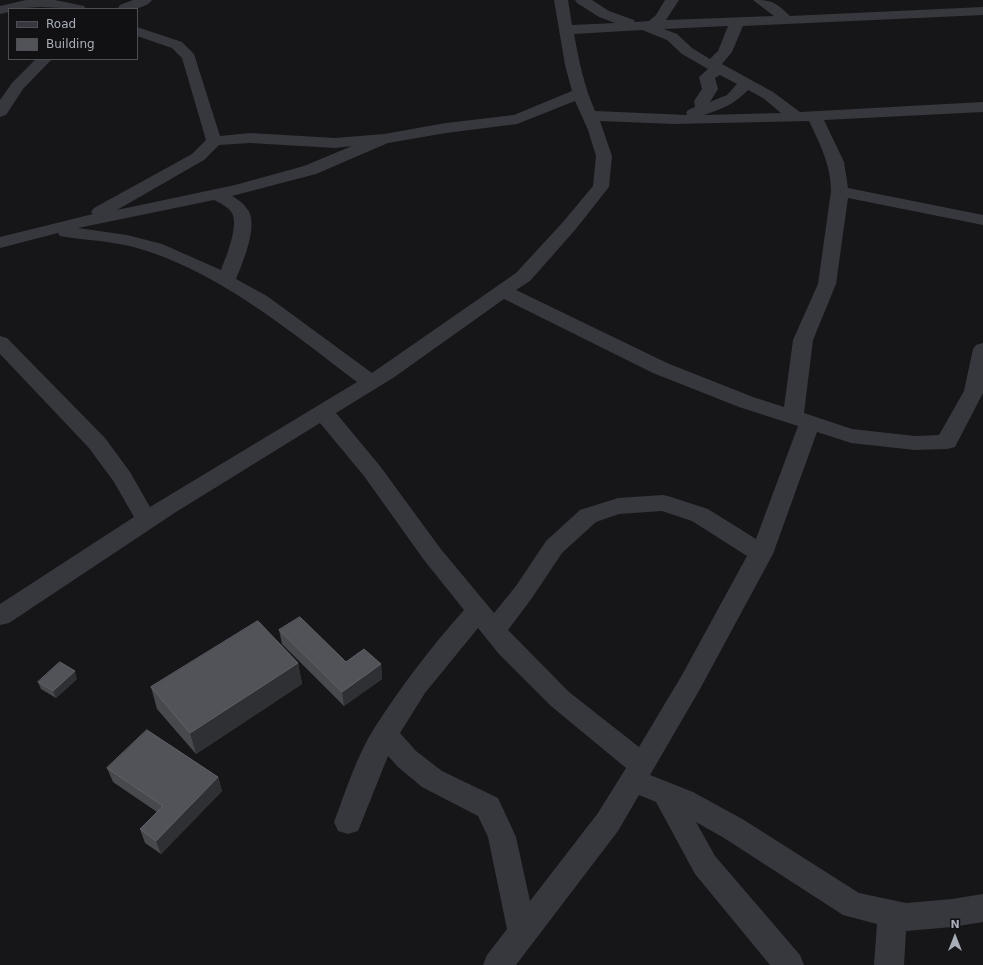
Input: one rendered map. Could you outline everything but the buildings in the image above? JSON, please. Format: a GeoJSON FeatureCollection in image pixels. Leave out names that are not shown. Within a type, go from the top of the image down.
{"type":"FeatureCollection","features":[{"type":"Feature","properties":{"kind":"street"},"geometry":{"type":"LineString","coordinates":[[128,6],[145,0]]}},
{"type":"Feature","properties":{"kind":"street"},"geometry":{"type":"LineString","coordinates":[[0,616],[147,520],[371,382],[523,277],[569,226],[601,187],[604,156],[596,130],[580,93],[572,65],[561,0]]}},
{"type":"Feature","properties":{"kind":"street"},"geometry":{"type":"LineString","coordinates":[[498,965],[608,822],[691,682],[766,543],[802,420],[803,340],[827,284],[840,191],[840,182],[833,153],[805,117],[731,74],[715,68],[687,50],[672,37],[604,14],[582,0]]}},
{"type":"Feature","properties":{"kind":"street"},"geometry":{"type":"LineString","coordinates":[[643,26],[661,18],[672,0]]}},
{"type":"Feature","properties":{"kind":"street"},"geometry":{"type":"LineString","coordinates":[[760,0],[776,9],[786,20]]}},
{"type":"Feature","properties":{"kind":"street"},"geometry":{"type":"LineString","coordinates":[[886,0],[898,16]]}},
{"type":"Feature","properties":{"kind":"street"},"geometry":{"type":"LineString","coordinates":[[0,10],[30,2],[50,1],[76,8]]}},
{"type":"Feature","properties":{"kind":"street"},"geometry":{"type":"LineString","coordinates":[[566,30],[983,11]]}},
{"type":"Feature","properties":{"kind":"street"},"geometry":{"type":"LineString","coordinates":[[703,110],[702,101],[710,89],[707,77],[715,68],[725,52],[737,22]]}},
{"type":"Feature","properties":{"kind":"street"},"geometry":{"type":"LineString","coordinates":[[138,31],[177,46],[189,57],[214,141]]}},
{"type":"Feature","properties":{"kind":"street"},"geometry":{"type":"LineString","coordinates":[[0,112],[17,86],[44,60]]}},
{"type":"Feature","properties":{"kind":"street"},"geometry":{"type":"LineString","coordinates":[[688,119],[693,113],[715,107],[732,98],[747,83]]}},
{"type":"Feature","properties":{"kind":"street"},"geometry":{"type":"LineString","coordinates":[[82,222],[198,157],[214,141],[250,138],[335,143],[384,139],[446,128],[517,119],[580,93]]}},
{"type":"Feature","properties":{"kind":"street"},"geometry":{"type":"LineString","coordinates":[[590,115],[623,119],[805,117],[983,107]]}},
{"type":"Feature","properties":{"kind":"street"},"geometry":{"type":"LineString","coordinates":[[0,243],[82,222],[237,190],[310,170],[384,139]]}},
{"type":"Feature","properties":{"kind":"street"},"geometry":{"type":"LineString","coordinates":[[840,191],[983,220]]}},
{"type":"Feature","properties":{"kind":"street"},"geometry":{"type":"LineString","coordinates":[[216,194],[234,205],[241,214],[241,239],[226,281]]}},
{"type":"Feature","properties":{"kind":"street"},"geometry":{"type":"LineString","coordinates":[[0,228],[25,236]]}},
{"type":"Feature","properties":{"kind":"street"},"geometry":{"type":"LineString","coordinates":[[49,230],[127,240],[156,248],[183,258],[265,304],[371,382]]}},
{"type":"Feature","properties":{"kind":"street"},"geometry":{"type":"LineString","coordinates":[[503,291],[660,368],[746,402],[851,436],[915,442],[947,442],[953,428],[974,391],[983,352]]}},
{"type":"Feature","properties":{"kind":"street"},"geometry":{"type":"LineString","coordinates":[[0,342],[97,442],[122,477],[147,520]]}},
{"type":"Feature","properties":{"kind":"street"},"geometry":{"type":"LineString","coordinates":[[323,412],[372,471],[432,554],[508,647],[637,773],[666,794],[683,801],[734,829],[853,904],[906,917],[952,913],[983,908]]}},
{"type":"Feature","properties":{"kind":"street"},"geometry":{"type":"LineString","coordinates":[[494,630],[524,592],[554,547],[588,516],[618,506],[663,503],[700,515],[761,554]]}},
{"type":"Feature","properties":{"kind":"street"},"geometry":{"type":"LineString","coordinates":[[348,822],[364,779],[385,734],[409,696],[439,655],[479,610]]}},
{"type":"Feature","properties":{"kind":"street"},"geometry":{"type":"LineString","coordinates":[[385,734],[407,759],[432,779],[488,807],[502,837],[522,934]]}},
{"type":"Feature","properties":{"kind":"street"},"geometry":{"type":"LineString","coordinates":[[666,794],[705,865],[789,965]]}},
{"type":"Feature","properties":{"kind":"street"},"geometry":{"type":"LineString","coordinates":[[889,965],[893,914]]}}]}
